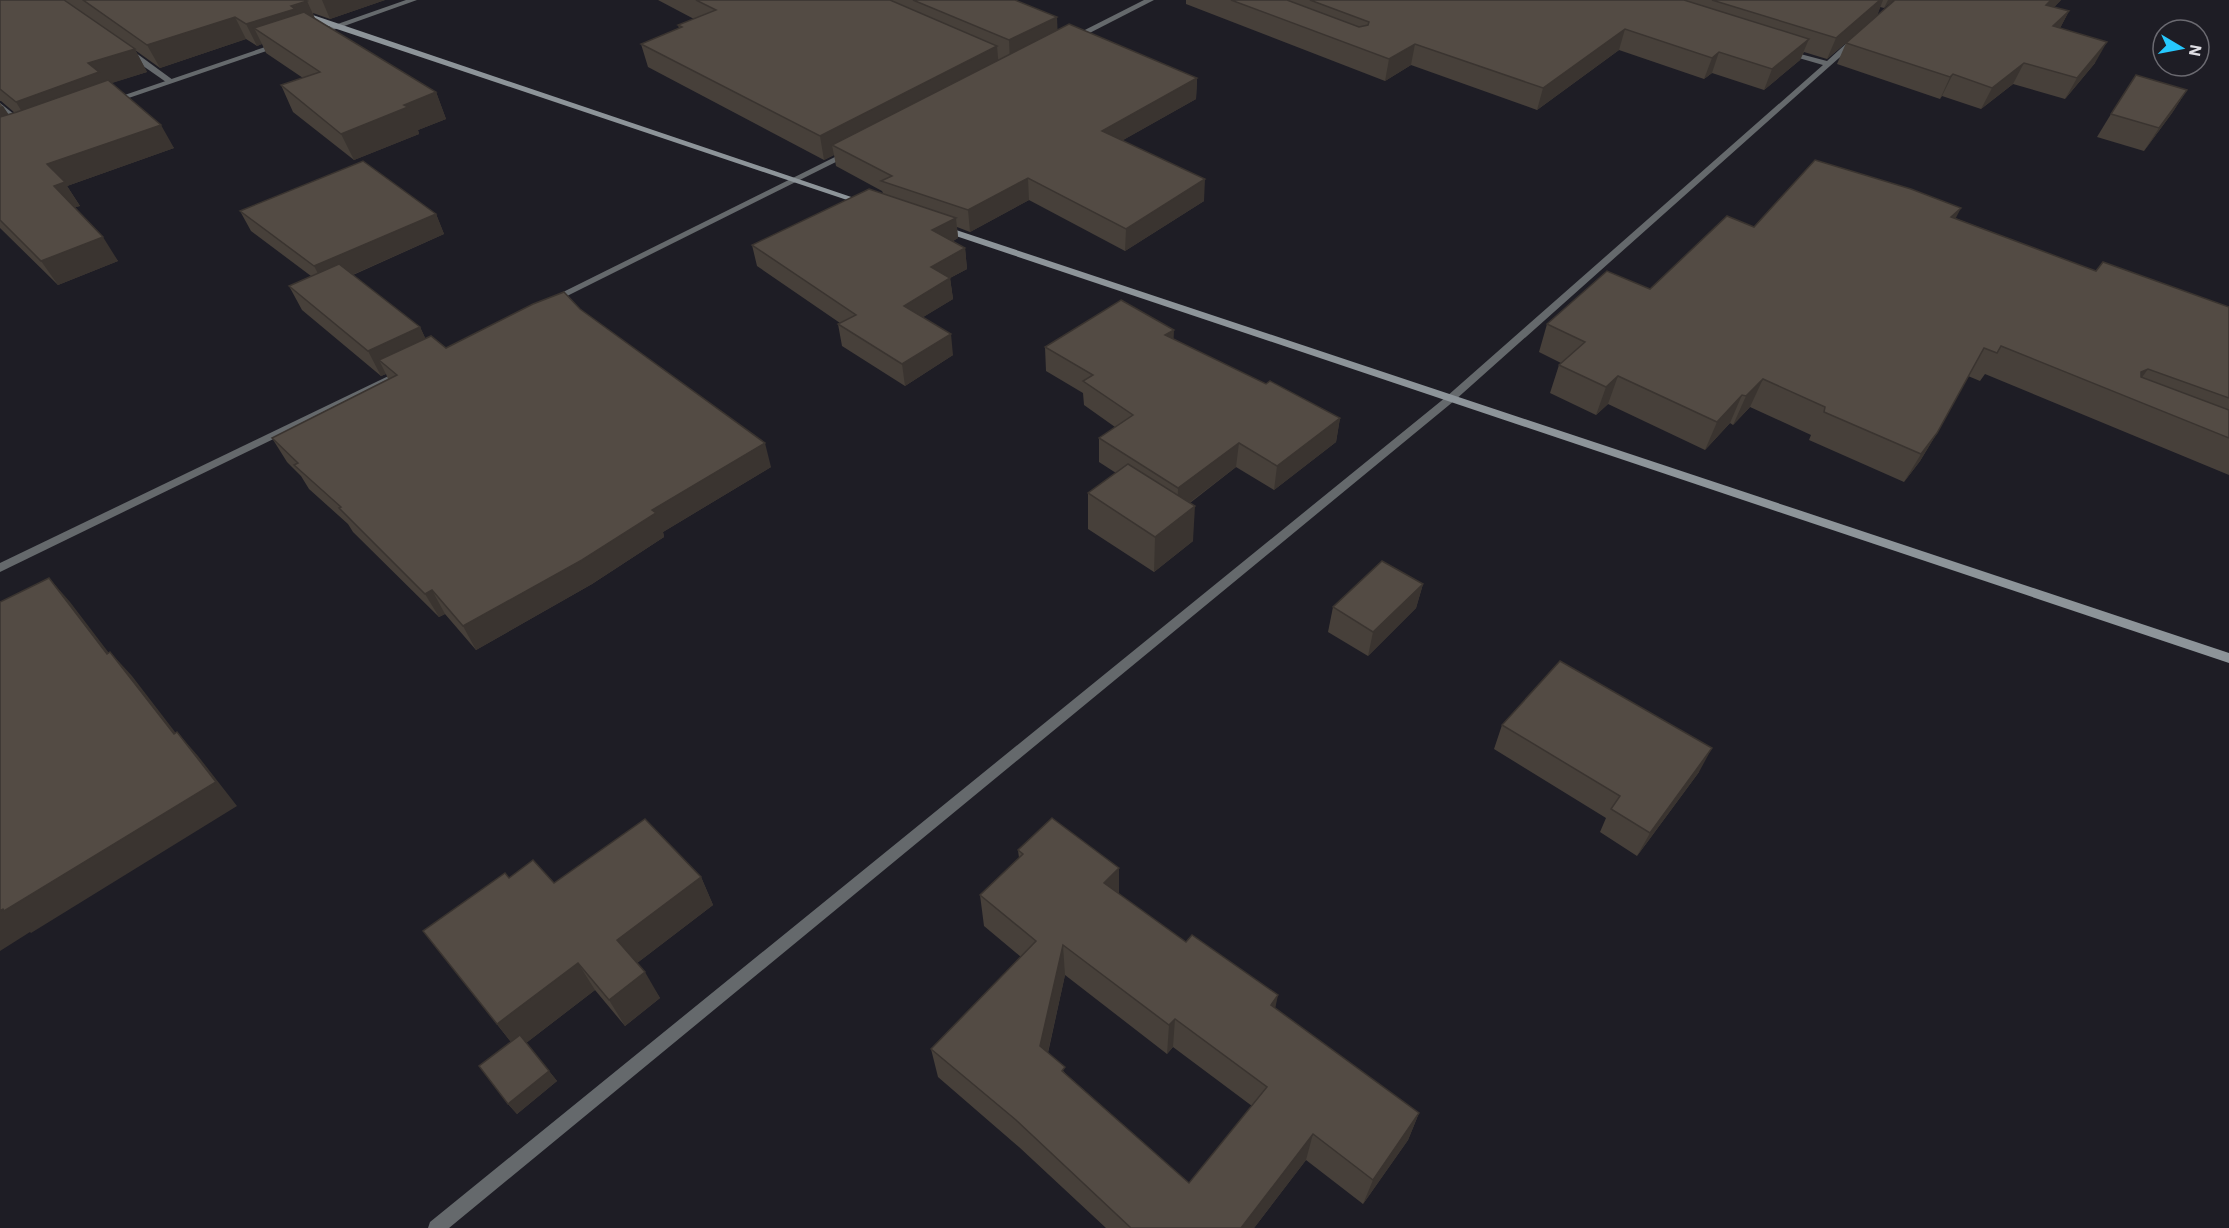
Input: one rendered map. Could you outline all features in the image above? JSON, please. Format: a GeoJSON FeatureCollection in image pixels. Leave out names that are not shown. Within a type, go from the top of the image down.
{"type":"FeatureCollection","features":[{"type":"Feature","properties":{"kind":"street"},"geometry":{"type":"LineString","coordinates":[[304,37],[413,0]]}},
{"type":"Feature","properties":{"kind":"street"},"geometry":{"type":"LineString","coordinates":[[1061,44],[1150,0]]}},
{"type":"Feature","properties":{"kind":"street"},"geometry":{"type":"LineString","coordinates":[[293,11],[877,207]]}},
{"type":"Feature","properties":{"kind":"street"},"geometry":{"type":"LineString","coordinates":[[1060,35],[1071,39]]}},
{"type":"Feature","properties":{"kind":"street"},"geometry":{"type":"LineString","coordinates":[[436,1228],[1450,399],[1861,36]]}},
{"type":"Feature","properties":{"kind":"street"},"geometry":{"type":"LineString","coordinates":[[104,104],[169,80],[293,41]]}},
{"type":"Feature","properties":{"kind":"street"},"geometry":{"type":"LineString","coordinates":[[121,47],[169,80]]}},
{"type":"Feature","properties":{"kind":"street"},"geometry":{"type":"LineString","coordinates":[[1782,50],[1827,64]]}},
{"type":"Feature","properties":{"kind":"street"},"geometry":{"type":"LineString","coordinates":[[0,105],[29,131],[19,134]]}},
{"type":"Feature","properties":{"kind":"street"},"geometry":{"type":"LineString","coordinates":[[539,306],[862,147]]}},
{"type":"Feature","properties":{"kind":"street"},"geometry":{"type":"LineString","coordinates":[[933,226],[2229,658]]}},
{"type":"Feature","properties":{"kind":"street"},"geometry":{"type":"LineString","coordinates":[[0,568],[410,369]]}},
{"type":"Feature","properties":{"kind":"building"},"geometry":{"type":"Polygon","coordinates":[[[0,0],[64,0],[135,49],[88,63],[99,72],[16,102],[0,89],[0,0]]]}},
{"type":"Feature","properties":{"kind":"building"},"geometry":{"type":"Polygon","coordinates":[[[83,0],[307,1],[291,6],[295,9],[246,24],[235,17],[147,45],[83,0]]]}},
{"type":"Feature","properties":{"kind":"building"},"geometry":{"type":"Polygon","coordinates":[[[696,0],[890,0],[997,46],[820,136],[641,44],[682,27],[678,25],[716,10],[696,0]]]}},
{"type":"Feature","properties":{"kind":"building"},"geometry":{"type":"Polygon","coordinates":[[[913,0],[1015,0],[1057,17],[1009,40],[913,0]]]}},
{"type":"Feature","properties":{"kind":"building"},"geometry":{"type":"Polygon","coordinates":[[[1231,0],[1287,0],[1359,27],[1368,25],[1369,22],[1310,0],[1684,0],[1809,39],[1772,69],[1719,52],[1712,58],[1625,29],[1543,88],[1415,44],[1389,59],[1231,0]]]}},
{"type":"Feature","properties":{"kind":"building"},"geometry":{"type":"Polygon","coordinates":[[[1712,0],[1880,0],[1836,38],[1712,0]]]}},
{"type":"Feature","properties":{"kind":"building"},"geometry":{"type":"Polygon","coordinates":[[[1895,0],[2051,0],[2046,5],[2069,11],[2053,26],[2107,42],[2077,78],[2024,63],[1992,88],[1953,74],[1950,77],[1846,43],[1895,0]]]}},
{"type":"Feature","properties":{"kind":"building"},"geometry":{"type":"Polygon","coordinates":[[[304,12],[436,92],[404,105],[408,107],[341,134],[281,85],[320,72],[254,28],[304,12]]]}},
{"type":"Feature","properties":{"kind":"building"},"geometry":{"type":"Polygon","coordinates":[[[1069,24],[1197,78],[1102,131],[1205,179],[1126,229],[1028,178],[968,210],[881,181],[892,176],[832,145],[1069,24]]]}},
{"type":"Feature","properties":{"kind":"building"},"geometry":{"type":"Polygon","coordinates":[[[2136,75],[2187,90],[2159,128],[2111,114],[2136,75]]]}},
{"type":"Feature","properties":{"kind":"building"},"geometry":{"type":"Polygon","coordinates":[[[108,80],[161,125],[47,164],[65,182],[54,186],[103,237],[41,261],[0,220],[0,117],[108,80]]]}},
{"type":"Feature","properties":{"kind":"building"},"geometry":{"type":"Polygon","coordinates":[[[1815,160],[1911,189],[1961,208],[1951,217],[2096,271],[2103,262],[2229,307],[2229,398],[2148,369],[2141,372],[2141,377],[2229,410],[2229,438],[2001,346],[1997,353],[1984,348],[1937,433],[1921,454],[1824,412],[1825,407],[1763,379],[1746,396],[1742,395],[1717,422],[1618,376],[1606,387],[1559,365],[1585,342],[1547,324],[1607,271],[1650,289],[1727,216],[1754,227],[1815,160]]]}},
{"type":"Feature","properties":{"kind":"building"},"geometry":{"type":"Polygon","coordinates":[[[363,161],[436,214],[314,266],[240,211],[363,161]]]}},
{"type":"Feature","properties":{"kind":"building"},"geometry":{"type":"Polygon","coordinates":[[[869,189],[956,218],[932,230],[965,248],[931,267],[950,278],[904,306],[951,334],[902,364],[838,324],[856,315],[752,245],[869,189]]]}},
{"type":"Feature","properties":{"kind":"building"},"geometry":{"type":"Polygon","coordinates":[[[339,264],[420,327],[368,351],[289,286],[339,264]]]}},
{"type":"Feature","properties":{"kind":"building"},"geometry":{"type":"Polygon","coordinates":[[[564,292],[580,309],[765,443],[652,510],[656,513],[582,560],[463,626],[432,590],[425,594],[339,508],[341,507],[294,465],[298,463],[272,438],[397,375],[379,360],[431,336],[446,348],[533,304],[564,292]]]}},
{"type":"Feature","properties":{"kind":"building"},"geometry":{"type":"Polygon","coordinates":[[[1121,300],[1174,330],[1165,335],[1266,384],[1270,381],[1340,418],[1277,466],[1239,443],[1178,488],[1099,438],[1133,415],[1083,381],[1093,375],[1045,347],[1121,300]]]}},
{"type":"Feature","properties":{"kind":"building"},"geometry":{"type":"Polygon","coordinates":[[[1128,464],[1195,506],[1155,537],[1088,493],[1128,464]]]}},
{"type":"Feature","properties":{"kind":"building"},"geometry":{"type":"Polygon","coordinates":[[[1382,561],[1423,584],[1373,632],[1333,607],[1382,561]]]}},
{"type":"Feature","properties":{"kind":"building"},"geometry":{"type":"Polygon","coordinates":[[[49,578],[107,654],[110,652],[174,734],[177,732],[216,782],[4,911],[3,909],[0,911],[0,602],[49,578]]]}},
{"type":"Feature","properties":{"kind":"building"},"geometry":{"type":"Polygon","coordinates":[[[1560,661],[1712,748],[1650,833],[1611,809],[1620,796],[1502,725],[1560,661]]]}},
{"type":"Feature","properties":{"kind":"building"},"geometry":{"type":"Polygon","coordinates":[[[1052,818],[1119,868],[1104,883],[1186,942],[1192,935],[1278,995],[1271,1005],[1419,1113],[1373,1180],[1313,1134],[1241,1228],[1131,1228],[1016,1120],[931,1049],[1036,941],[980,895],[1023,854],[1018,850],[1052,818]],[[1063,945],[1040,1046],[1065,1067],[1062,1071],[1189,1183],[1267,1087],[1175,1019],[1169,1025],[1063,945]]]}},
{"type":"Feature","properties":{"kind":"building"},"geometry":{"type":"Polygon","coordinates":[[[645,819],[701,877],[617,940],[645,972],[609,1000],[578,963],[497,1024],[423,931],[505,873],[509,878],[533,860],[554,883],[645,819]]]}},
{"type":"Feature","properties":{"kind":"building"},"geometry":{"type":"Polygon","coordinates":[[[520,1035],[549,1071],[508,1104],[479,1066],[520,1035]]]}}]}
